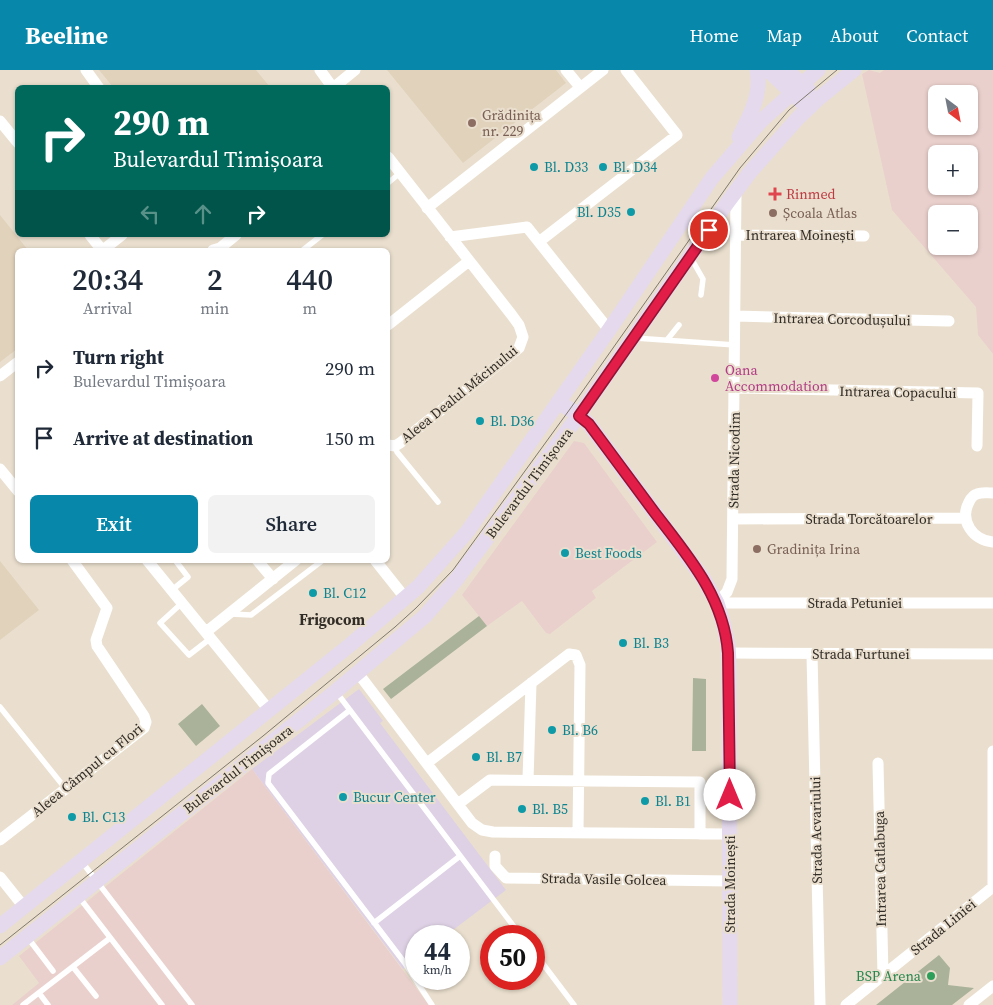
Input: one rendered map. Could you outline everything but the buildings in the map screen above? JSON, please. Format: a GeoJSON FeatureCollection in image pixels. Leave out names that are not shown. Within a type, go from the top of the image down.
{"type":"FeatureCollection","features":[{"type":"Feature","properties":{"kind":"main road"},"geometry":{"type":"LineString","coordinates":[[728,158],[756,98],[759,87],[757,70]]}},
{"type":"Feature","properties":{"kind":"main road"},"geometry":{"type":"LineString","coordinates":[[768,70],[796,88],[813,103]]}},
{"type":"Feature","properties":{"kind":"main road"},"geometry":{"type":"LineString","coordinates":[[786,70],[796,88]]}},
{"type":"Feature","properties":{"kind":"main road","name":"Bulevardul Timișoara"},"geometry":{"type":"LineString","coordinates":[[0,926],[270,710],[406,599],[429,576],[478,516],[609,330],[712,178],[761,120],[818,70]]}},
{"type":"Feature","properties":{"kind":"main road","name":"Bulevardul Timișoara"},"geometry":{"type":"LineString","coordinates":[[0,958],[336,691],[425,616],[465,569],[579,416],[736,192],[773,146],[813,103],[854,70]]}},
{"type":"Feature","properties":{"kind":"main road","name":"Strada Moinești"},"geometry":{"type":"LineString","coordinates":[[558,402],[589,424],[703,578],[717,604],[726,634],[728,653],[730,834],[730,1005]]}},
{"type":"Feature","properties":{"kind":"main road"},"geometry":{"type":"LineString","coordinates":[[447,555],[447,562],[450,568],[456,571],[465,569]]}},
{"type":"Feature","properties":{"kind":"main road"},"geometry":{"type":"LineString","coordinates":[[406,599],[414,596],[421,597],[427,606],[425,616]]}},
{"type":"Feature","properties":{"kind":"street"},"geometry":{"type":"LineString","coordinates":[[86,70],[98,85]]}},
{"type":"Feature","properties":{"kind":"street"},"geometry":{"type":"LineString","coordinates":[[320,70],[331,85]]}},
{"type":"Feature","properties":{"kind":"street"},"geometry":{"type":"LineString","coordinates":[[337,85],[355,70]]}},
{"type":"Feature","properties":{"kind":"street"},"geometry":{"type":"LineString","coordinates":[[566,70],[580,88]]}},
{"type":"Feature","properties":{"kind":"street"},"geometry":{"type":"LineString","coordinates":[[428,208],[603,70]]}},
{"type":"Feature","properties":{"kind":"street"},"geometry":{"type":"LineString","coordinates":[[540,241],[677,135],[626,70]]}},
{"type":"Feature","properties":{"kind":"street"},"geometry":{"type":"LineString","coordinates":[[0,121],[15,140]]}},
{"type":"Feature","properties":{"kind":"street","name":"Aleea Dealul Măcinului"},"geometry":{"type":"LineString","coordinates":[[390,160],[510,314],[519,326],[523,337],[518,348],[391,446]]}},
{"type":"Feature","properties":{"kind":"street","name":"Strada Nicodim"},"geometry":{"type":"LineString","coordinates":[[717,604],[727,592],[732,579],[736,192]]}},
{"type":"Feature","properties":{"kind":"street"},"geometry":{"type":"LineString","coordinates":[[450,237],[524,226],[530,229],[609,330]]}},
{"type":"Feature","properties":{"kind":"street","name":"Intrarea Moinești"},"geometry":{"type":"LineString","coordinates":[[736,235],[864,236]]}},
{"type":"Feature","properties":{"kind":"street"},"geometry":{"type":"LineString","coordinates":[[92,237],[100,248]]}},
{"type":"Feature","properties":{"kind":"street"},"geometry":{"type":"LineString","coordinates":[[105,248],[119,237]]}},
{"type":"Feature","properties":{"kind":"street"},"geometry":{"type":"LineString","coordinates":[[219,248],[233,237]]}},
{"type":"Feature","properties":{"kind":"street"},"geometry":{"type":"LineString","coordinates":[[390,323],[469,261]]}},
{"type":"Feature","properties":{"kind":"street","name":"Intrarea Corcodușului"},"geometry":{"type":"LineString","coordinates":[[736,316],[949,321]]}},
{"type":"Feature","properties":{"kind":"street"},"geometry":{"type":"LineString","coordinates":[[0,376],[15,364]]}},
{"type":"Feature","properties":{"kind":"street","name":"Intrarea Copacului"},"geometry":{"type":"LineString","coordinates":[[735,388],[978,393],[977,446]]}},
{"type":"Feature","properties":{"kind":"street"},"geometry":{"type":"LineString","coordinates":[[0,469],[15,487]]}},
{"type":"Feature","properties":{"kind":"street"},"geometry":{"type":"LineString","coordinates":[[993,493],[980,493],[972,497],[966,509],[966,518],[974,534],[993,542]]}},
{"type":"Feature","properties":{"kind":"street","name":"Strada Torcătoarelor"},"geometry":{"type":"LineString","coordinates":[[733,519],[966,518]]}},
{"type":"Feature","properties":{"kind":"street","name":"Aleea Câmpul cu Flori"},"geometry":{"type":"LineString","coordinates":[[0,840],[144,728],[146,722],[144,716],[97,646],[96,640],[107,608],[78,563]]}},
{"type":"Feature","properties":{"kind":"street"},"geometry":{"type":"LineString","coordinates":[[150,563],[270,710]]}},
{"type":"Feature","properties":{"kind":"street"},"geometry":{"type":"LineString","coordinates":[[260,563],[273,579]]}},
{"type":"Feature","properties":{"kind":"street"},"geometry":{"type":"LineString","coordinates":[[208,635],[228,614],[292,563]]}},
{"type":"Feature","properties":{"kind":"street"},"geometry":{"type":"LineString","coordinates":[[377,563],[406,599]]}},
{"type":"Feature","properties":{"kind":"street","name":"Strada Petuniei"},"geometry":{"type":"LineString","coordinates":[[717,604],[993,603]]}},
{"type":"Feature","properties":{"kind":"street","name":"Strada Furtunei"},"geometry":{"type":"LineString","coordinates":[[728,653],[993,654]]}},
{"type":"Feature","properties":{"kind":"street"},"geometry":{"type":"LineString","coordinates":[[427,763],[569,654],[576,655],[580,660],[578,833]]}},
{"type":"Feature","properties":{"kind":"street","name":"Strada Acvariului"},"geometry":{"type":"LineString","coordinates":[[812,654],[820,1005]]}},
{"type":"Feature","properties":{"kind":"street"},"geometry":{"type":"LineString","coordinates":[[358,673],[458,804],[477,827],[487,832],[730,834]]}},
{"type":"Feature","properties":{"kind":"street"},"geometry":{"type":"LineString","coordinates":[[528,780],[531,683]]}},
{"type":"Feature","properties":{"kind":"street"},"geometry":{"type":"LineString","coordinates":[[992,752],[993,887]]}},
{"type":"Feature","properties":{"kind":"street","name":"Intrarea Catlabuga"},"geometry":{"type":"LineString","coordinates":[[878,763],[883,975]]}},
{"type":"Feature","properties":{"kind":"street"},"geometry":{"type":"LineString","coordinates":[[458,804],[490,780],[700,782],[700,834]]}},
{"type":"Feature","properties":{"kind":"street","name":"Strada Vasile Golcea"},"geometry":{"type":"LineString","coordinates":[[495,856],[496,867],[506,878],[730,881]]}},
{"type":"Feature","properties":{"kind":"street"},"geometry":{"type":"LineString","coordinates":[[0,877],[24,908]]}},
{"type":"Feature","properties":{"kind":"street","name":"Strada Liniei"},"geometry":{"type":"LineString","coordinates":[[846,1005],[993,887]]}},
{"type":"Feature","properties":{"kind":"street"},"geometry":{"type":"LineString","coordinates":[[970,1005],[993,986]]}},
{"type":"Feature","properties":{"kind":"lane"},"geometry":{"type":"LineString","coordinates":[[390,181],[400,173]]}},
{"type":"Feature","properties":{"kind":"lane"},"geometry":{"type":"LineString","coordinates":[[306,248],[319,237]]}},
{"type":"Feature","properties":{"kind":"lane"},"geometry":{"type":"LineString","coordinates":[[690,256],[703,279],[701,295]]}},
{"type":"Feature","properties":{"kind":"lane"},"geometry":{"type":"LineString","coordinates":[[667,340],[679,325]]}},
{"type":"Feature","properties":{"kind":"lane"},"geometry":{"type":"LineString","coordinates":[[633,338],[735,345]]}},
{"type":"Feature","properties":{"kind":"lane"},"geometry":{"type":"LineString","coordinates":[[391,446],[438,502]]}},
{"type":"Feature","properties":{"kind":"lane"},"geometry":{"type":"LineString","coordinates":[[172,590],[188,577],[177,563]]}},
{"type":"Feature","properties":{"kind":"lane"},"geometry":{"type":"LineString","coordinates":[[228,614],[251,615],[319,563]]}},
{"type":"Feature","properties":{"kind":"lane"},"geometry":{"type":"LineString","coordinates":[[182,603],[159,622],[169,635],[189,656],[208,635]]}},
{"type":"Feature","properties":{"kind":"lane"},"geometry":{"type":"LineString","coordinates":[[336,691],[513,925]]}},
{"type":"Feature","properties":{"kind":"lane"},"geometry":{"type":"LineString","coordinates":[[0,707],[66,788]]}},
{"type":"Feature","properties":{"kind":"lane"},"geometry":{"type":"LineString","coordinates":[[350,710],[269,774],[267,780],[269,786],[404,962],[432,1005]]}},
{"type":"Feature","properties":{"kind":"lane"},"geometry":{"type":"LineString","coordinates":[[374,923],[460,856]]}},
{"type":"Feature","properties":{"kind":"lane"},"geometry":{"type":"LineString","coordinates":[[82,862],[192,1005]]}},
{"type":"Feature","properties":{"kind":"lane"},"geometry":{"type":"LineString","coordinates":[[78,896],[162,1005]]}},
{"type":"Feature","properties":{"kind":"lane"},"geometry":{"type":"LineString","coordinates":[[26,937],[53,971]]}},
{"type":"Feature","properties":{"kind":"lane"},"geometry":{"type":"LineString","coordinates":[[23,1005],[110,938]]}},
{"type":"Feature","properties":{"kind":"lane"},"geometry":{"type":"LineString","coordinates":[[73,967],[96,996]]}},
{"type":"Feature","properties":{"kind":"lane"},"geometry":{"type":"LineString","coordinates":[[545,967],[574,1005]]}},
{"type":"Feature","properties":{"kind":"lane"},"geometry":{"type":"LineString","coordinates":[[39,993],[48,1005]]}},
{"type":"Feature","properties":{"kind":"shaded area"},"geometry":{"type":"Polygon","coordinates":[[[99,70],[256,70],[268,85],[111,85],[99,70]]]}},
{"type":"Feature","properties":{"kind":"shaded area","name":"Grădinița nr. 229"},"geometry":{"type":"Polygon","coordinates":[[[387,70],[556,70],[566,83],[463,163],[387,70]]]}},
{"type":"Feature","properties":{"kind":"shaded area"},"geometry":{"type":"Polygon","coordinates":[[[869,70],[880,73],[884,70],[993,70],[993,354],[978,335],[976,307],[931,255],[978,255],[978,205],[928,205],[928,252],[892,210],[862,74],[869,70]]]}},
{"type":"Feature","properties":{"kind":"shaded area"},"geometry":{"type":"Polygon","coordinates":[[[0,215],[15,234],[15,237],[18,237],[26,248],[15,248],[15,351],[0,362],[0,215]]]}},
{"type":"Feature","properties":{"kind":"shaded area"},"geometry":{"type":"Polygon","coordinates":[[[574,441],[584,443],[657,542],[592,591],[596,598],[550,634],[546,633],[522,601],[487,626],[462,595],[574,441]]]}},
{"type":"Feature","properties":{"kind":"shaded area"},"geometry":{"type":"Polygon","coordinates":[[[0,561],[39,610],[0,640],[0,561]]]}},
{"type":"Feature","properties":{"kind":"shaded area"},"geometry":{"type":"Polygon","coordinates":[[[359,689],[383,721],[380,723],[506,890],[460,925],[405,925],[405,967],[403,969],[252,769],[359,689]]]}},
{"type":"Feature","properties":{"kind":"shaded area"},"geometry":{"type":"Polygon","coordinates":[[[252,769],[405,973],[405,990],[418,990],[429,1005],[12,1005],[39,983],[19,956],[252,769]]]}},
{"type":"Feature","properties":{"kind":"green space"},"geometry":{"type":"Polygon","coordinates":[[[479,616],[487,626],[391,699],[383,689],[479,616]]]}},
{"type":"Feature","properties":{"kind":"green space"},"geometry":{"type":"Polygon","coordinates":[[[693,678],[706,679],[706,751],[692,751],[693,678]]]}},
{"type":"Feature","properties":{"kind":"green space"},"geometry":{"type":"Polygon","coordinates":[[[202,704],[220,726],[196,746],[178,724],[202,704]]]}},
{"type":"Feature","properties":{"kind":"green space","name":"BSP Arena"},"geometry":{"type":"Polygon","coordinates":[[[939,955],[950,968],[948,985],[974,988],[952,1005],[876,1005],[939,955]]]}},
{"type":"Feature","properties":{"kind":"tram line"},"geometry":{"type":"LineString","coordinates":[[0,945],[263,736],[395,627],[453,570],[570,409],[740,168],[789,110],[837,70]]}},
{"type":"Feature","properties":{"kind":"place","name":"Grădinița nr. 229"},"geometry":{"type":"Point","coordinates":[472,123]}},
{"type":"Feature","properties":{"kind":"place","name":"Bl. D33"},"geometry":{"type":"Point","coordinates":[534,167]}},
{"type":"Feature","properties":{"kind":"place","name":"Bl. D34"},"geometry":{"type":"Point","coordinates":[603,167]}},
{"type":"Feature","properties":{"kind":"place","name":"Rinmed"},"geometry":{"type":"Point","coordinates":[775,194]}},
{"type":"Feature","properties":{"kind":"place","name":"Bl. D35"},"geometry":{"type":"Point","coordinates":[631,212]}},
{"type":"Feature","properties":{"kind":"place","name":"Școala Atlas"},"geometry":{"type":"Point","coordinates":[773,213]}},
{"type":"Feature","properties":{"kind":"place","name":"Oana Accommodation"},"geometry":{"type":"Point","coordinates":[715,378]}},
{"type":"Feature","properties":{"kind":"place","name":"Bl. D36"},"geometry":{"type":"Point","coordinates":[480,421]}},
{"type":"Feature","properties":{"kind":"place","name":"Gradinița Irina"},"geometry":{"type":"Point","coordinates":[757,549]}},
{"type":"Feature","properties":{"kind":"place","name":"Best Foods"},"geometry":{"type":"Point","coordinates":[565,553]}},
{"type":"Feature","properties":{"kind":"place","name":"Bl. C12"},"geometry":{"type":"Point","coordinates":[313,593]}},
{"type":"Feature","properties":{"kind":"place","name":"Bl. B3"},"geometry":{"type":"Point","coordinates":[623,643]}},
{"type":"Feature","properties":{"kind":"place","name":"Bl. B6"},"geometry":{"type":"Point","coordinates":[552,730]}},
{"type":"Feature","properties":{"kind":"place","name":"Bl. B7"},"geometry":{"type":"Point","coordinates":[476,757]}},
{"type":"Feature","properties":{"kind":"place","name":"Bucur Center"},"geometry":{"type":"Point","coordinates":[343,797]}},
{"type":"Feature","properties":{"kind":"place","name":"Bl. B1"},"geometry":{"type":"Point","coordinates":[645,801]}},
{"type":"Feature","properties":{"kind":"place","name":"Bl. B5"},"geometry":{"type":"Point","coordinates":[522,809]}},
{"type":"Feature","properties":{"kind":"place","name":"Bl. C13"},"geometry":{"type":"Point","coordinates":[72,817]}},
{"type":"Feature","properties":{"kind":"place","name":"BSP Arena"},"geometry":{"type":"Point","coordinates":[931,976]}},
{"type":"Feature","properties":{"kind":"district","name":"Frigocom"},"geometry":{"type":"Point","coordinates":[332,620]}},
{"type":"Feature","properties":{"kind":"route"},"geometry":{"type":"LineString","coordinates":[[709,230],[579,416],[589,424],[684,552],[703,578],[717,604],[726,634],[728,653],[730,795]]}}]}
